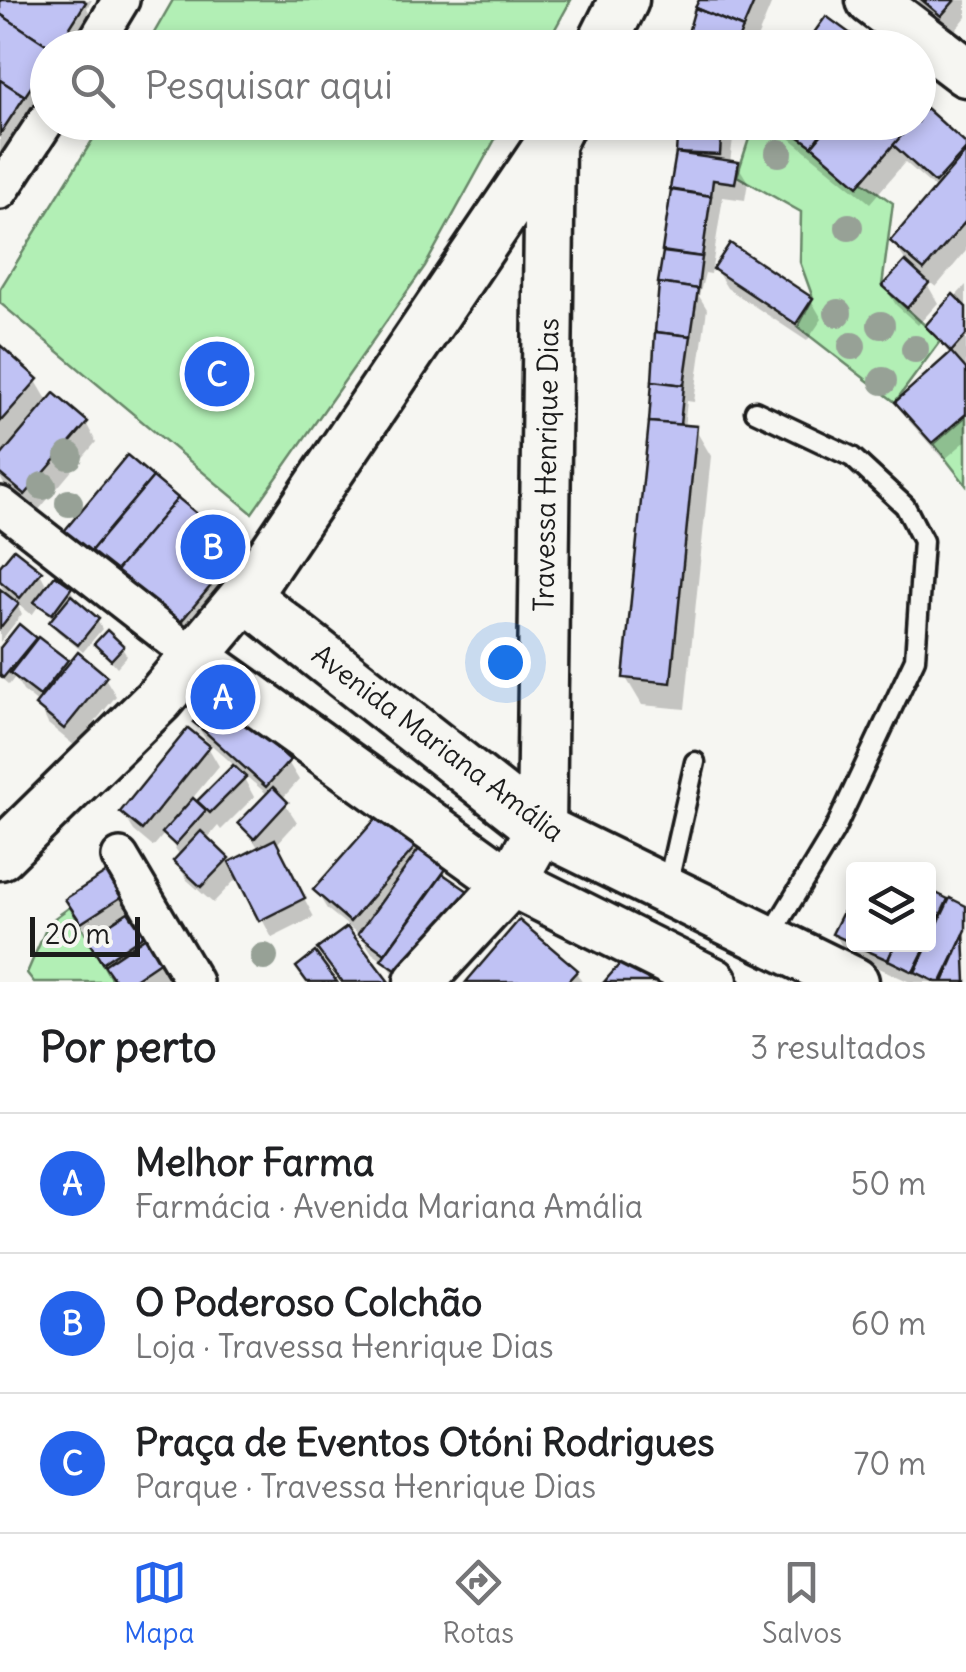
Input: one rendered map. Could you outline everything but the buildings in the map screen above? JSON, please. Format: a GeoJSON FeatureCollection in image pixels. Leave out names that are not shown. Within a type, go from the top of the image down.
{"type":"FeatureCollection","features":[{"type":"Feature","properties":{"kind":"main road"},"geometry":{"type":"LineString","coordinates":[[609,30],[624,0]]}},
{"type":"Feature","properties":{"kind":"main road"},"geometry":{"type":"LineString","coordinates":[[871,0],[911,30]]}},
{"type":"Feature","properties":{"kind":"main road"},"geometry":{"type":"LineString","coordinates":[[936,49],[966,72]]}},
{"type":"Feature","properties":{"kind":"main road","name":"Travessa Henrique Dias"},"geometry":{"type":"LineString","coordinates":[[0,856],[159,699],[246,596],[551,140]]}},
{"type":"Feature","properties":{"kind":"main road","name":"Travessa Henrique Dias"},"geometry":{"type":"LineString","coordinates":[[542,830],[556,140]]}},
{"type":"Feature","properties":{"kind":"main road","name":"Avenida Mariana Amália"},"geometry":{"type":"LineString","coordinates":[[246,596],[542,830],[668,880],[768,940],[854,982]]}},
{"type":"Feature","properties":{"kind":"main road"},"geometry":{"type":"LineString","coordinates":[[196,658],[511,882],[713,982]]}},
{"type":"Feature","properties":{"kind":"main road"},"geometry":{"type":"LineString","coordinates":[[419,982],[511,882],[542,830]]}},
{"type":"Feature","properties":{"kind":"street"},"geometry":{"type":"LineString","coordinates":[[103,30],[122,0]]}},
{"type":"Feature","properties":{"kind":"street"},"geometry":{"type":"LineString","coordinates":[[0,191],[34,140]]}},
{"type":"Feature","properties":{"kind":"street"},"geometry":{"type":"LineString","coordinates":[[0,504],[196,658]]}},
{"type":"Feature","properties":{"kind":"street"},"geometry":{"type":"LineString","coordinates":[[120,857],[194,982]]}},
{"type":"Feature","properties":{"kind":"lane"},"geometry":{"type":"LineString","coordinates":[[755,411],[852,457],[904,506],[923,540],[914,659],[834,830],[768,940]]}},
{"type":"Feature","properties":{"kind":"lane"},"geometry":{"type":"LineString","coordinates":[[668,880],[695,762]]}},
{"type":"Feature","properties":{"kind":"green space"},"geometry":{"type":"Polygon","coordinates":[[[173,0],[571,0],[554,30],[156,30],[173,0]]]}},
{"type":"Feature","properties":{"kind":"green space"},"geometry":{"type":"Polygon","coordinates":[[[92,140],[495,140],[425,266],[252,513],[0,303],[0,289],[92,140]]]}},
{"type":"Feature","properties":{"kind":"green space"},"geometry":{"type":"Polygon","coordinates":[[[749,140],[803,140],[893,203],[882,286],[941,340],[895,402],[798,327],[813,298],[800,262],[801,212],[737,176],[749,140]]]}},
{"type":"Feature","properties":{"kind":"green space"},"geometry":{"type":"Polygon","coordinates":[[[966,416],[966,485],[934,444],[966,416]]]}},
{"type":"Feature","properties":{"kind":"green space"},"geometry":{"type":"Polygon","coordinates":[[[70,907],[113,982],[34,982],[27,973],[49,922],[70,907]]]}},
{"type":"Feature","properties":{"kind":"place","name":"Praça de Eventos Otóni Rodrigues"},"geometry":{"type":"Point","coordinates":[217,374]}},
{"type":"Feature","properties":{"kind":"place","name":"O Poderoso Colchão"},"geometry":{"type":"Point","coordinates":[213,547]}},
{"type":"Feature","properties":{"kind":"place","name":"Melhor Farma"},"geometry":{"type":"Point","coordinates":[223,697]}}]}
